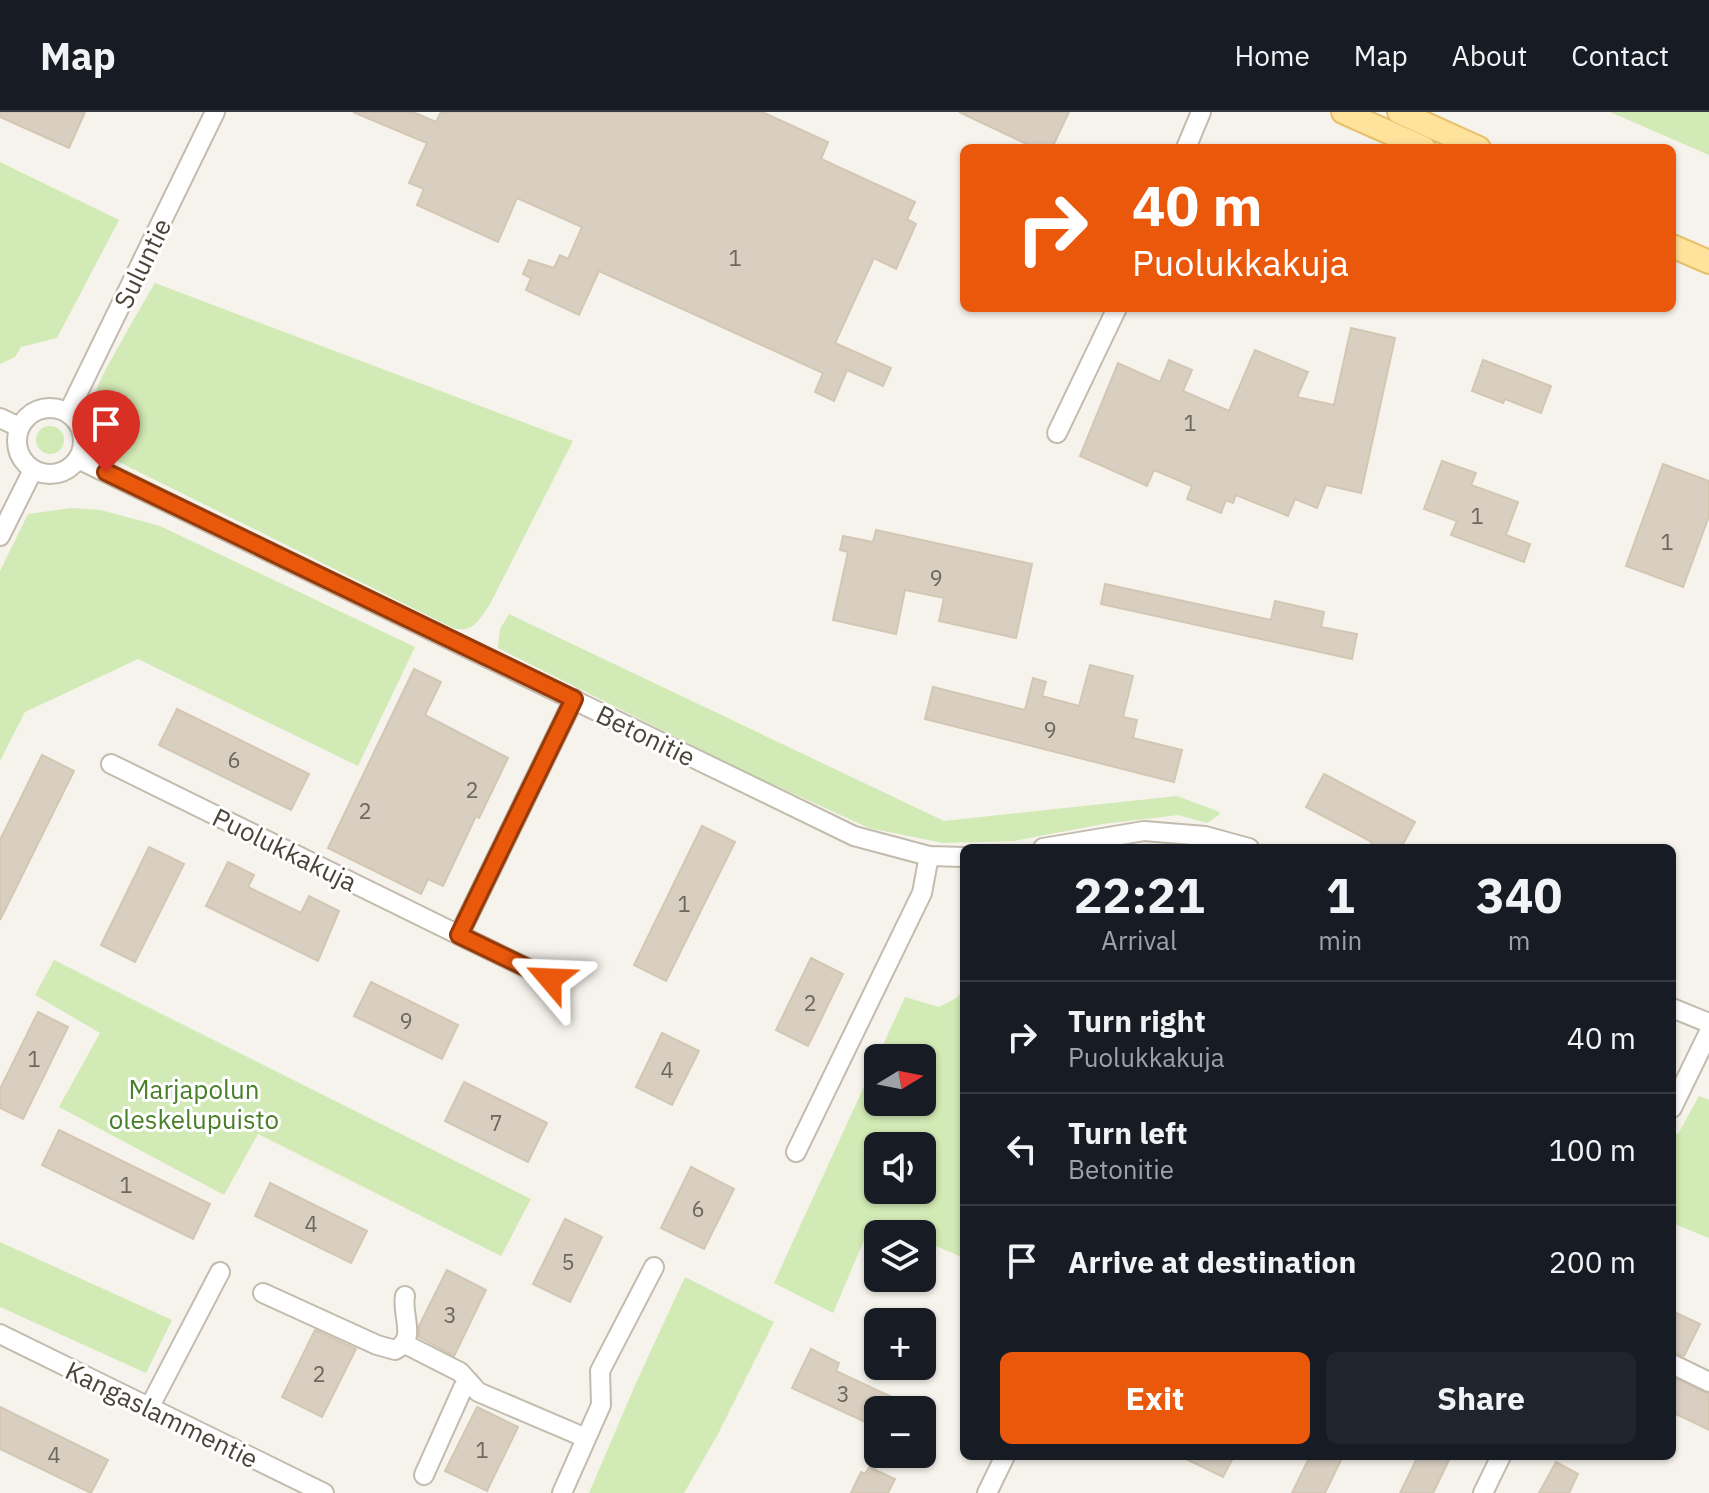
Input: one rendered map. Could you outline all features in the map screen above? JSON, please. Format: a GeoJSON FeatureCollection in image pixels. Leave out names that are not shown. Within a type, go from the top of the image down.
{"type":"FeatureCollection","features":[{"type":"Feature","properties":{"kind":"main road"},"geometry":{"type":"LineString","coordinates":[[1343,112],[1415,144]]}},
{"type":"Feature","properties":{"kind":"main road"},"geometry":{"type":"LineString","coordinates":[[1399,112],[1470,144]]}},
{"type":"Feature","properties":{"kind":"main road"},"geometry":{"type":"LineString","coordinates":[[1676,248],[1709,262]]}},
{"type":"Feature","properties":{"kind":"street","name":"Suluntie"},"geometry":{"type":"LineString","coordinates":[[68,413],[215,112]]}},
{"type":"Feature","properties":{"kind":"street"},"geometry":{"type":"LineString","coordinates":[[1188,144],[1201,112]]}},
{"type":"Feature","properties":{"kind":"street"},"geometry":{"type":"LineString","coordinates":[[1057,433],[1115,312]]}},
{"type":"Feature","properties":{"kind":"street"},"geometry":{"type":"LineString","coordinates":[[50,407],[68,413],[80,425],[83,442],[78,459],[66,470],[50,474],[33,470],[21,459],[16,443],[19,427],[31,413],[50,407]]}},
{"type":"Feature","properties":{"kind":"street"},"geometry":{"type":"LineString","coordinates":[[0,418],[19,427]]}},
{"type":"Feature","properties":{"kind":"street","name":"Betonitie"},"geometry":{"type":"LineString","coordinates":[[78,459],[854,836],[929,856],[960,857]]}},
{"type":"Feature","properties":{"kind":"street"},"geometry":{"type":"LineString","coordinates":[[0,536],[33,470]]}},
{"type":"Feature","properties":{"kind":"street"},"geometry":{"type":"LineString","coordinates":[[459,935],[574,699]]}},
{"type":"Feature","properties":{"kind":"street","name":"Puolukkakuja"},"geometry":{"type":"LineString","coordinates":[[111,764],[550,979]]}},
{"type":"Feature","properties":{"kind":"street"},"geometry":{"type":"LineString","coordinates":[[1067,844],[1144,831],[1205,836],[1234,844]]}},
{"type":"Feature","properties":{"kind":"street"},"geometry":{"type":"LineString","coordinates":[[796,1152],[922,893],[929,856]]}},
{"type":"Feature","properties":{"kind":"street"},"geometry":{"type":"LineString","coordinates":[[1676,1010],[1709,1023]]}},
{"type":"Feature","properties":{"kind":"street"},"geometry":{"type":"LineString","coordinates":[[1676,1100],[1709,1032]]}},
{"type":"Feature","properties":{"kind":"street"},"geometry":{"type":"LineString","coordinates":[[562,1493],[601,1405],[600,1371],[654,1267]]}},
{"type":"Feature","properties":{"kind":"street"},"geometry":{"type":"LineString","coordinates":[[149,1408],[220,1272]]}},
{"type":"Feature","properties":{"kind":"street"},"geometry":{"type":"LineString","coordinates":[[263,1293],[395,1350],[405,1344],[408,1337],[403,1303],[405,1296]]}},
{"type":"Feature","properties":{"kind":"street","name":"Kangaslammentie"},"geometry":{"type":"LineString","coordinates":[[0,1334],[324,1493]]}},
{"type":"Feature","properties":{"kind":"street"},"geometry":{"type":"LineString","coordinates":[[405,1344],[460,1372],[478,1392],[586,1438]]}},
{"type":"Feature","properties":{"kind":"street"},"geometry":{"type":"LineString","coordinates":[[1676,1366],[1709,1382]]}},
{"type":"Feature","properties":{"kind":"street"},"geometry":{"type":"LineString","coordinates":[[424,1475],[463,1388],[469,1382]]}},
{"type":"Feature","properties":{"kind":"street"},"geometry":{"type":"LineString","coordinates":[[987,1493],[1003,1460]]}},
{"type":"Feature","properties":{"kind":"street"},"geometry":{"type":"LineString","coordinates":[[1489,1491],[1500,1460]]}},
{"type":"Feature","properties":{"kind":"green space"},"geometry":{"type":"Polygon","coordinates":[[[1610,112],[1709,112],[1709,155],[1610,112]]]}},
{"type":"Feature","properties":{"kind":"green space"},"geometry":{"type":"Polygon","coordinates":[[[0,162],[119,220],[57,338],[21,347],[15,357],[0,364],[0,162]]]}},
{"type":"Feature","properties":{"kind":"green space"},"geometry":{"type":"Polygon","coordinates":[[[155,283],[573,441],[490,604],[475,624],[466,629],[453,628],[111,458],[99,445],[93,431],[93,402],[104,372],[155,283]]]}},
{"type":"Feature","properties":{"kind":"green space"},"geometry":{"type":"Polygon","coordinates":[[[50,426],[60,430],[64,440],[60,450],[50,454],[40,450],[36,440],[40,430],[50,426]]]}},
{"type":"Feature","properties":{"kind":"green space"},"geometry":{"type":"Polygon","coordinates":[[[72,508],[101,510],[160,526],[415,647],[358,766],[138,659],[25,712],[0,761],[0,571],[28,514],[72,508]]]}},
{"type":"Feature","properties":{"kind":"green space"},"geometry":{"type":"Polygon","coordinates":[[[509,614],[944,821],[1177,796],[1220,812],[1207,823],[1178,815],[1103,824],[1014,841],[943,843],[869,828],[750,774],[498,648],[500,629],[509,614]]]}},
{"type":"Feature","properties":{"kind":"green space","name":"Marjapolun oleskelupuisto"},"geometry":{"type":"Polygon","coordinates":[[[54,960],[531,1199],[501,1256],[258,1134],[224,1195],[59,1107],[100,1033],[35,995],[54,960]]]}},
{"type":"Feature","properties":{"kind":"green space"},"geometry":{"type":"Polygon","coordinates":[[[960,994],[960,1256],[936,1246],[936,1220],[864,1220],[864,1240],[833,1313],[774,1283],[864,1087],[864,1116],[936,1116],[936,1044],[883,1044],[905,997],[939,1007],[960,994]]]}},
{"type":"Feature","properties":{"kind":"green space"},"geometry":{"type":"Polygon","coordinates":[[[1699,1096],[1709,1100],[1709,1238],[1676,1225],[1678,1134],[1699,1096]]]}},
{"type":"Feature","properties":{"kind":"green space"},"geometry":{"type":"Polygon","coordinates":[[[0,1242],[172,1320],[146,1373],[0,1307],[0,1242]]]}},
{"type":"Feature","properties":{"kind":"green space"},"geometry":{"type":"Polygon","coordinates":[[[685,1277],[774,1322],[718,1434],[684,1493],[589,1493],[636,1383],[685,1277]]]}},
{"type":"Feature","properties":{"kind":"building"},"geometry":{"type":"Polygon","coordinates":[[[0,112],[85,112],[69,148],[0,117],[0,112]]]}},
{"type":"Feature","properties":{"kind":"building"},"geometry":{"type":"Polygon","coordinates":[[[353,112],[413,112],[436,122],[441,112],[762,112],[828,142],[821,159],[915,202],[907,219],[916,224],[896,269],[874,258],[835,343],[891,368],[883,386],[847,370],[834,401],[815,392],[823,373],[599,271],[579,315],[526,290],[531,278],[523,274],[529,260],[554,268],[560,255],[568,259],[582,227],[517,198],[498,242],[417,205],[424,189],[409,183],[427,143],[353,112]]]}},
{"type":"Feature","properties":{"kind":"building"},"geometry":{"type":"Polygon","coordinates":[[[959,112],[1069,112],[1054,144],[1027,144],[959,112]]]}},
{"type":"Feature","properties":{"kind":"building"},"geometry":{"type":"Polygon","coordinates":[[[1351,328],[1395,338],[1361,493],[1326,485],[1317,508],[1295,499],[1288,516],[1236,495],[1233,503],[1226,500],[1221,513],[1187,499],[1192,486],[1154,470],[1147,486],[1080,456],[1118,363],[1160,382],[1169,360],[1192,370],[1183,391],[1229,411],[1255,350],[1308,372],[1297,397],[1334,405],[1351,328]]]}},
{"type":"Feature","properties":{"kind":"building"},"geometry":{"type":"Polygon","coordinates":[[[1483,360],[1551,386],[1541,413],[1505,399],[1503,403],[1472,391],[1483,360]]]}},
{"type":"Feature","properties":{"kind":"building"},"geometry":{"type":"Polygon","coordinates":[[[1442,461],[1476,473],[1471,485],[1518,502],[1506,535],[1530,544],[1524,562],[1451,535],[1457,521],[1424,509],[1442,461]]]}},
{"type":"Feature","properties":{"kind":"building"},"geometry":{"type":"Polygon","coordinates":[[[1663,464],[1709,481],[1709,516],[1683,587],[1626,566],[1663,464]]]}},
{"type":"Feature","properties":{"kind":"building"},"geometry":{"type":"Polygon","coordinates":[[[876,530],[1032,564],[1016,638],[939,621],[944,598],[905,590],[896,634],[833,620],[848,552],[840,550],[843,536],[873,542],[876,530]]]}},
{"type":"Feature","properties":{"kind":"building"},"geometry":{"type":"Polygon","coordinates":[[[1105,584],[1271,620],[1275,601],[1324,612],[1321,627],[1357,634],[1352,659],[1101,604],[1105,584]]]}},
{"type":"Feature","properties":{"kind":"building"},"geometry":{"type":"Polygon","coordinates":[[[1090,665],[1133,676],[1123,717],[1137,720],[1133,738],[1182,750],[1174,782],[925,719],[933,687],[1025,710],[1033,678],[1046,682],[1042,696],[1079,706],[1090,665]]]}},
{"type":"Feature","properties":{"kind":"building"},"geometry":{"type":"Polygon","coordinates":[[[414,669],[441,682],[425,715],[508,758],[443,886],[428,879],[421,894],[328,848],[414,669]]]}},
{"type":"Feature","properties":{"kind":"building"},"geometry":{"type":"Polygon","coordinates":[[[177,709],[309,774],[291,810],[159,745],[177,709]]]}},
{"type":"Feature","properties":{"kind":"building"},"geometry":{"type":"Polygon","coordinates":[[[42,755],[74,771],[0,920],[0,840],[42,755]]]}},
{"type":"Feature","properties":{"kind":"building"},"geometry":{"type":"Polygon","coordinates":[[[1324,774],[1415,822],[1403,844],[1371,844],[1306,807],[1324,774]]]}},
{"type":"Feature","properties":{"kind":"building"},"geometry":{"type":"Polygon","coordinates":[[[702,826],[735,842],[666,981],[634,965],[702,826]]]}},
{"type":"Feature","properties":{"kind":"building"},"geometry":{"type":"Polygon","coordinates":[[[149,847],[184,864],[135,962],[101,945],[149,847]]]}},
{"type":"Feature","properties":{"kind":"building"},"geometry":{"type":"Polygon","coordinates":[[[228,862],[254,875],[248,887],[301,913],[309,896],[339,911],[318,961],[206,906],[228,862]]]}},
{"type":"Feature","properties":{"kind":"building"},"geometry":{"type":"Polygon","coordinates":[[[811,958],[843,974],[808,1046],[776,1030],[811,958]]]}},
{"type":"Feature","properties":{"kind":"building"},"geometry":{"type":"Polygon","coordinates":[[[371,982],[458,1025],[442,1059],[354,1016],[371,982]]]}},
{"type":"Feature","properties":{"kind":"building"},"geometry":{"type":"Polygon","coordinates":[[[38,1012],[68,1027],[23,1119],[0,1108],[0,1089],[38,1012]]]}},
{"type":"Feature","properties":{"kind":"building"},"geometry":{"type":"Polygon","coordinates":[[[662,1033],[699,1051],[672,1105],[636,1087],[662,1033]]]}},
{"type":"Feature","properties":{"kind":"building"},"geometry":{"type":"Polygon","coordinates":[[[464,1082],[547,1123],[528,1162],[445,1121],[464,1082]]]}},
{"type":"Feature","properties":{"kind":"building"},"geometry":{"type":"Polygon","coordinates":[[[59,1130],[210,1204],[193,1239],[42,1165],[59,1130]]]}},
{"type":"Feature","properties":{"kind":"building"},"geometry":{"type":"Polygon","coordinates":[[[691,1167],[734,1189],[704,1249],[661,1228],[691,1167]]]}},
{"type":"Feature","properties":{"kind":"building"},"geometry":{"type":"Polygon","coordinates":[[[270,1183],[367,1231],[351,1263],[255,1216],[270,1183]]]}},
{"type":"Feature","properties":{"kind":"building"},"geometry":{"type":"Polygon","coordinates":[[[565,1219],[602,1237],[570,1302],[533,1284],[565,1219]]]}},
{"type":"Feature","properties":{"kind":"building"},"geometry":{"type":"Polygon","coordinates":[[[447,1270],[486,1290],[454,1356],[419,1337],[419,1326],[447,1270]]]}},
{"type":"Feature","properties":{"kind":"building"},"geometry":{"type":"Polygon","coordinates":[[[1676,1313],[1700,1324],[1684,1356],[1676,1353],[1676,1313]]]}},
{"type":"Feature","properties":{"kind":"building"},"geometry":{"type":"Polygon","coordinates":[[[315,1330],[356,1349],[322,1417],[282,1397],[315,1330]]]}},
{"type":"Feature","properties":{"kind":"building"},"geometry":{"type":"Polygon","coordinates":[[[811,1349],[839,1363],[836,1371],[890,1396],[864,1396],[864,1421],[792,1388],[811,1349]]]}},
{"type":"Feature","properties":{"kind":"building"},"geometry":{"type":"Polygon","coordinates":[[[1676,1379],[1709,1394],[1709,1430],[1676,1414],[1676,1379]]]}},
{"type":"Feature","properties":{"kind":"building"},"geometry":{"type":"Polygon","coordinates":[[[0,1407],[108,1460],[91,1493],[0,1449],[0,1407]]]}},
{"type":"Feature","properties":{"kind":"building"},"geometry":{"type":"Polygon","coordinates":[[[477,1407],[518,1427],[487,1491],[445,1471],[477,1407]]]}},
{"type":"Feature","properties":{"kind":"building"},"geometry":{"type":"Polygon","coordinates":[[[1188,1460],[1232,1460],[1223,1477],[1188,1460]]]}},
{"type":"Feature","properties":{"kind":"building"},"geometry":{"type":"Polygon","coordinates":[[[1308,1460],[1341,1460],[1325,1493],[1292,1493],[1308,1460]]]}},
{"type":"Feature","properties":{"kind":"building"},"geometry":{"type":"Polygon","coordinates":[[[1416,1460],[1449,1460],[1433,1493],[1400,1493],[1416,1460]]]}},
{"type":"Feature","properties":{"kind":"building"},"geometry":{"type":"Polygon","coordinates":[[[1556,1462],[1578,1474],[1569,1493],[1539,1493],[1556,1462]]]}},
{"type":"Feature","properties":{"kind":"building"},"geometry":{"type":"Polygon","coordinates":[[[871,1468],[895,1479],[888,1493],[851,1493],[861,1472],[865,1474],[871,1468]]]}},
{"type":"Feature","properties":{"kind":"route"},"geometry":{"type":"LineString","coordinates":[[106,472],[574,699],[459,935],[550,979]]}}]}
